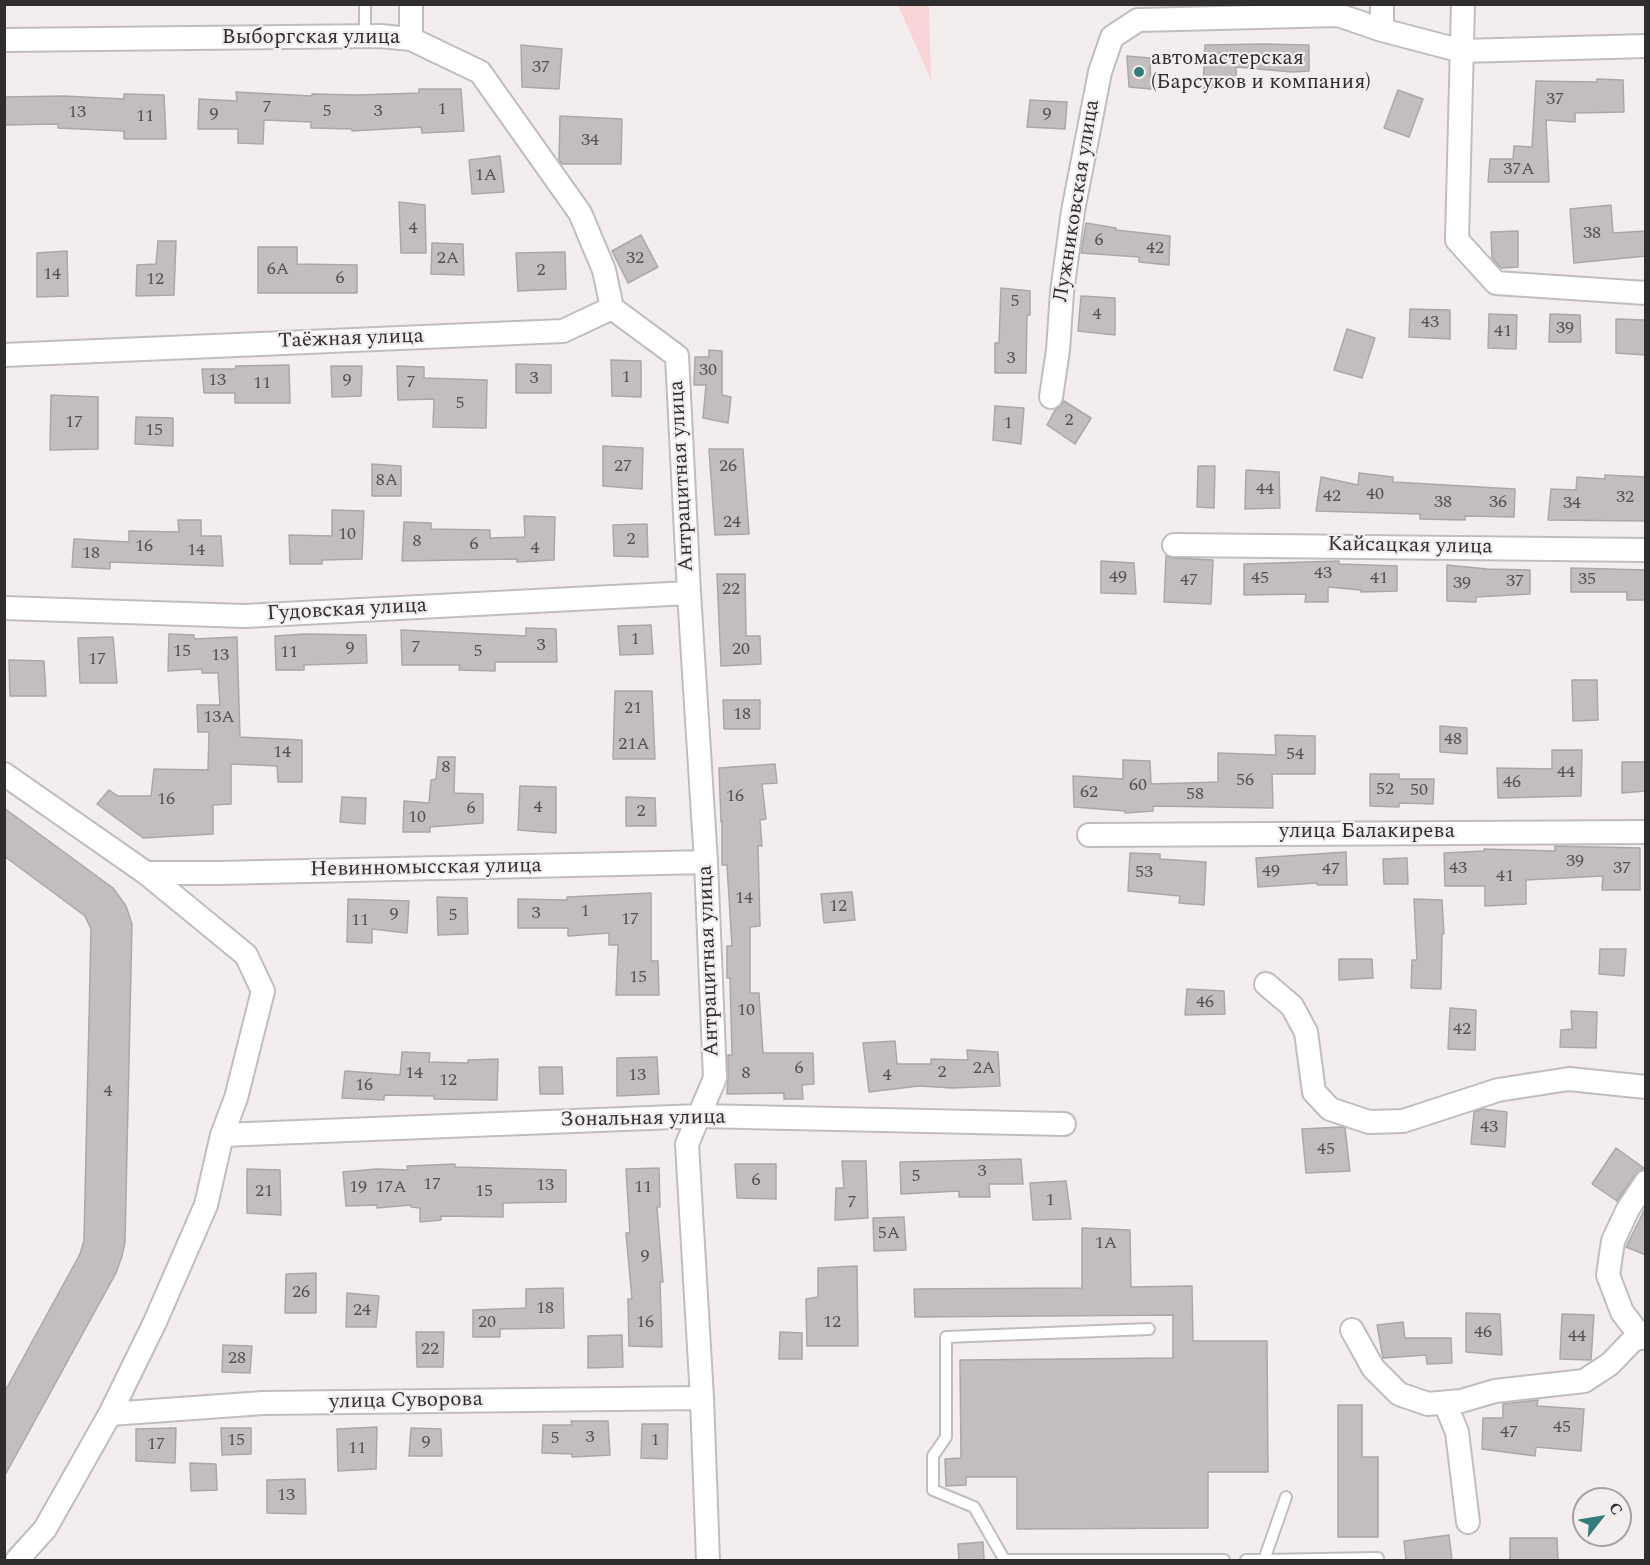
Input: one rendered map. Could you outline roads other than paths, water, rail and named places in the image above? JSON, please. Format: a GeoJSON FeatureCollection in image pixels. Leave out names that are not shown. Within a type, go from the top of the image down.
{"type":"FeatureCollection","features":[{"type":"Feature","properties":{"kind":"street"},"geometry":{"type":"LineString","coordinates":[[411,4],[411,39]]}},
{"type":"Feature","properties":{"kind":"street"},"geometry":{"type":"LineString","coordinates":[[1382,4],[1382,30]]}},
{"type":"Feature","properties":{"kind":"street"},"geometry":{"type":"LineString","coordinates":[[1463,4],[1457,240],[1496,283],[1646,293]]}},
{"type":"Feature","properties":{"kind":"street"},"geometry":{"type":"LineString","coordinates":[[1138,12],[1338,15],[1382,30],[1462,51],[1646,46]]}},
{"type":"Feature","properties":{"kind":"street","name":"Лужниковская улица"},"geometry":{"type":"LineString","coordinates":[[1051,397],[1073,211],[1100,72],[1112,38],[1138,12]]}},
{"type":"Feature","properties":{"kind":"street","name":"Выборгская улица"},"geometry":{"type":"LineString","coordinates":[[4,40],[365,37],[411,39],[480,72],[524,131],[580,213],[604,270],[612,309]]}},
{"type":"Feature","properties":{"kind":"street","name":"Таёжная улица"},"geometry":{"type":"LineString","coordinates":[[4,355],[563,331],[612,309]]}},
{"type":"Feature","properties":{"kind":"street","name":"Антрацитная улица"},"geometry":{"type":"LineString","coordinates":[[612,309],[677,356],[706,862],[715,1078],[687,1144],[702,1398],[708,1560]]}},
{"type":"Feature","properties":{"kind":"street","name":"Кайсацкая улица"},"geometry":{"type":"LineString","coordinates":[[1174,545],[1646,550]]}},
{"type":"Feature","properties":{"kind":"street","name":"Гудовская улица"},"geometry":{"type":"LineString","coordinates":[[4,608],[245,616],[689,593]]}},
{"type":"Feature","properties":{"kind":"street"},"geometry":{"type":"LineString","coordinates":[[4,774],[147,873],[246,955],[263,991],[236,1098],[222,1135],[206,1205],[110,1414],[45,1529],[17,1560]]}},
{"type":"Feature","properties":{"kind":"street","name":"улица Балакирева"},"geometry":{"type":"LineString","coordinates":[[1089,835],[1646,831]]}},
{"type":"Feature","properties":{"kind":"street","name":"Невинномысская улица"},"geometry":{"type":"LineString","coordinates":[[147,873],[706,862]]}},
{"type":"Feature","properties":{"kind":"street"},"geometry":{"type":"LineString","coordinates":[[1266,984],[1292,1006],[1306,1032],[1314,1092],[1330,1109],[1369,1122],[1403,1121],[1498,1090],[1569,1079],[1646,1087]]}},
{"type":"Feature","properties":{"kind":"street","name":"Зональная улица"},"geometry":{"type":"LineString","coordinates":[[222,1135],[699,1116],[1064,1124]]}},
{"type":"Feature","properties":{"kind":"street"},"geometry":{"type":"LineString","coordinates":[[1352,1330],[1373,1368],[1399,1394],[1428,1404],[1461,1401],[1495,1391],[1584,1381],[1610,1364],[1633,1340],[1644,1337],[1622,1312],[1608,1275],[1612,1241],[1628,1209],[1646,1182]]}},
{"type":"Feature","properties":{"kind":"street","name":"улица Суворова"},"geometry":{"type":"LineString","coordinates":[[110,1414],[263,1403],[702,1398]]}},
{"type":"Feature","properties":{"kind":"street"},"geometry":{"type":"LineString","coordinates":[[1445,1402],[1457,1432],[1468,1522]]}},
{"type":"Feature","properties":{"kind":"lane"},"geometry":{"type":"LineString","coordinates":[[365,4],[365,37]]}},
{"type":"Feature","properties":{"kind":"lane"},"geometry":{"type":"LineString","coordinates":[[1149,1329],[946,1336],[946,1437],[933,1456],[933,1490],[974,1506],[1004,1560],[1224,1560]]}},
{"type":"Feature","properties":{"kind":"lane"},"geometry":{"type":"LineString","coordinates":[[1264,1560],[1286,1497]]}},
{"type":"Feature","properties":{"kind":"lane"},"geometry":{"type":"LineString","coordinates":[[1246,1560],[1378,1558],[1378,1560]]}},
{"type":"Feature","properties":{"kind":"place","name":"автомастерская (Барсуков и компания)"},"geometry":{"type":"Point","coordinates":[1139,72]}}]}
